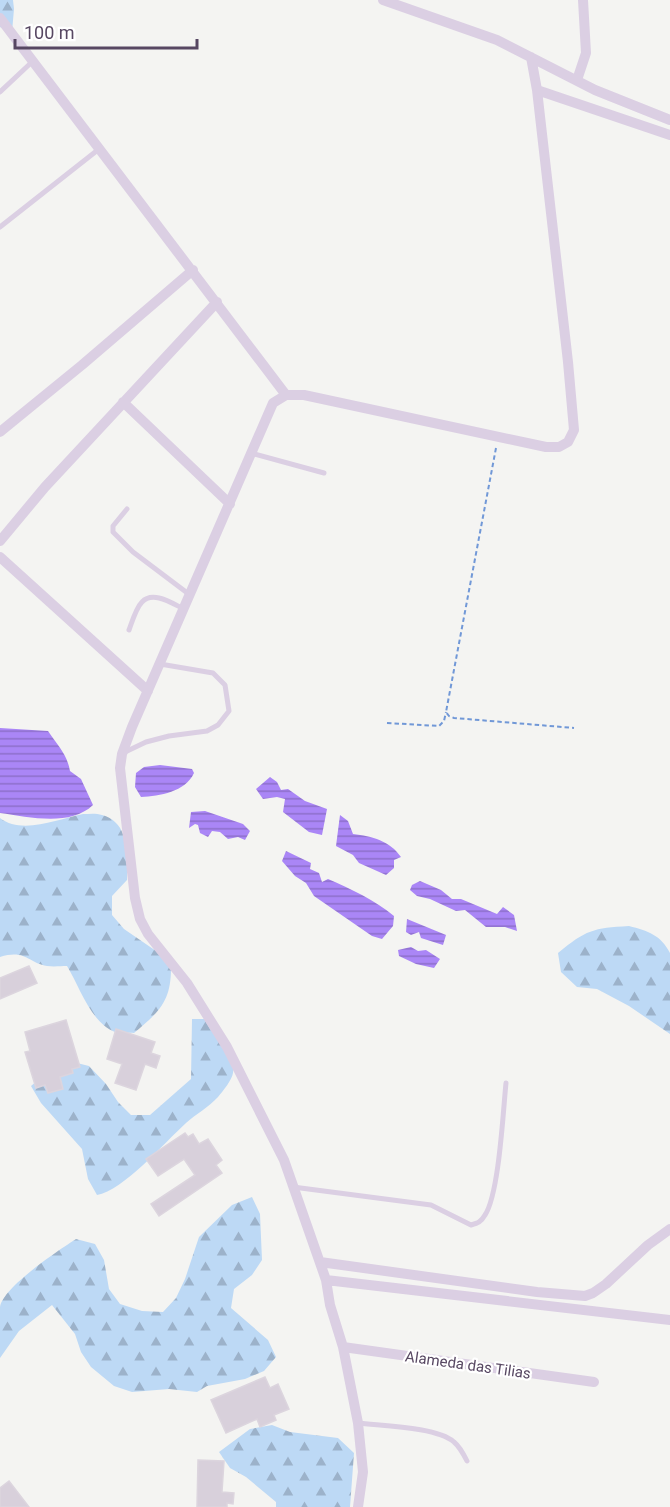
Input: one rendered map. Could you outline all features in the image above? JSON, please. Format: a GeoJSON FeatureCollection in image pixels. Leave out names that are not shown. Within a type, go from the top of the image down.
{"type":"FeatureCollection","features":[{"type":"Feature","properties":{"kind":"street"},"geometry":{"type":"LineString","coordinates":[[382,0],[498,40],[601,93],[670,120]]}},
{"type":"Feature","properties":{"kind":"street"},"geometry":{"type":"LineString","coordinates":[[577,80],[586,53],[583,0]]}},
{"type":"Feature","properties":{"kind":"street"},"geometry":{"type":"LineString","coordinates":[[0,18],[286,395]]}},
{"type":"Feature","properties":{"kind":"street"},"geometry":{"type":"LineString","coordinates":[[358,1507],[363,1472],[358,1423],[343,1347],[330,1305],[326,1280],[284,1160],[227,1047],[187,983],[148,934],[140,919],[135,898],[120,768],[122,754],[148,691],[273,403],[286,395],[304,395],[546,447],[559,447],[568,442],[574,430],[568,362],[537,90],[531,57]]}},
{"type":"Feature","properties":{"kind":"street"},"geometry":{"type":"LineString","coordinates":[[537,90],[670,135]]}},
{"type":"Feature","properties":{"kind":"street"},"geometry":{"type":"LineString","coordinates":[[0,432],[193,270]]}},
{"type":"Feature","properties":{"kind":"street"},"geometry":{"type":"LineString","coordinates":[[0,541],[45,487],[216,302]]}},
{"type":"Feature","properties":{"kind":"street"},"geometry":{"type":"LineString","coordinates":[[123,402],[230,504]]}},
{"type":"Feature","properties":{"kind":"street"},"geometry":{"type":"LineString","coordinates":[[0,557],[148,691]]}},
{"type":"Feature","properties":{"kind":"street"},"geometry":{"type":"LineString","coordinates":[[320,1262],[537,1292],[585,1296],[606,1284],[648,1245],[670,1229]]}},
{"type":"Feature","properties":{"kind":"street"},"geometry":{"type":"LineString","coordinates":[[326,1280],[670,1320]]}},
{"type":"Feature","properties":{"kind":"street","name":"Alameda das Tilias"},"geometry":{"type":"LineString","coordinates":[[343,1347],[594,1382]]}},
{"type":"Feature","properties":{"kind":"lane"},"geometry":{"type":"LineString","coordinates":[[0,92],[33,61]]}},
{"type":"Feature","properties":{"kind":"lane"},"geometry":{"type":"LineString","coordinates":[[0,227],[100,148]]}},
{"type":"Feature","properties":{"kind":"lane"},"geometry":{"type":"LineString","coordinates":[[251,453],[324,473]]}},
{"type":"Feature","properties":{"kind":"lane"},"geometry":{"type":"LineString","coordinates":[[127,509],[113,526],[113,532],[133,552],[190,595]]}},
{"type":"Feature","properties":{"kind":"lane"},"geometry":{"type":"LineString","coordinates":[[129,630],[142,602],[150,598],[159,598],[184,609]]}},
{"type":"Feature","properties":{"kind":"lane"},"geometry":{"type":"LineString","coordinates":[[122,754],[146,742],[207,731],[218,725],[229,711],[225,685],[213,673],[160,664]]}},
{"type":"Feature","properties":{"kind":"lane"},"geometry":{"type":"LineString","coordinates":[[293,1187],[431,1205],[471,1225],[480,1222],[487,1213],[492,1195],[506,1083]]}},
{"type":"Feature","properties":{"kind":"lane"},"geometry":{"type":"LineString","coordinates":[[358,1423],[427,1431],[450,1438],[457,1444],[467,1461]]}},
{"type":"Feature","properties":{"kind":"path"},"geometry":{"type":"LineString","coordinates":[[387,723],[439,726],[444,720],[499,437]]}},
{"type":"Feature","properties":{"kind":"path"},"geometry":{"type":"LineString","coordinates":[[446,712],[454,718],[574,728]]}},
{"type":"Feature","properties":{"kind":"green space"},"geometry":{"type":"Polygon","coordinates":[[[0,0],[13,0],[12,32],[0,27],[0,0]]]}},
{"type":"Feature","properties":{"kind":"green space"},"geometry":{"type":"Polygon","coordinates":[[[83,814],[100,814],[111,819],[123,833],[127,851],[127,880],[112,896],[112,915],[124,929],[159,953],[171,968],[166,998],[157,1012],[134,1033],[115,1032],[99,1020],[86,1003],[67,966],[47,966],[16,955],[0,957],[0,818],[9,823],[29,826],[83,814]]]}},
{"type":"Feature","properties":{"kind":"green space"},"geometry":{"type":"Polygon","coordinates":[[[629,926],[653,935],[670,953],[670,1034],[629,1006],[597,989],[577,987],[561,972],[558,953],[576,939],[598,929],[629,926]]]}},
{"type":"Feature","properties":{"kind":"green space"},"geometry":{"type":"Polygon","coordinates":[[[192,1019],[211,1019],[224,1038],[233,1058],[231,1079],[214,1101],[186,1123],[143,1165],[119,1185],[97,1195],[88,1179],[82,1149],[41,1103],[31,1086],[45,1074],[69,1061],[89,1066],[131,1115],[150,1115],[191,1079],[192,1019]]]}},
{"type":"Feature","properties":{"kind":"green space"},"geometry":{"type":"Polygon","coordinates":[[[252,1197],[260,1214],[262,1260],[252,1275],[234,1289],[231,1308],[268,1340],[276,1357],[264,1371],[245,1379],[207,1386],[197,1392],[169,1389],[132,1392],[114,1386],[91,1367],[81,1352],[75,1334],[52,1305],[19,1331],[0,1358],[0,1307],[3,1299],[21,1280],[57,1251],[76,1239],[95,1244],[104,1260],[109,1289],[120,1304],[142,1311],[163,1312],[176,1298],[199,1237],[232,1205],[252,1197]]]}},
{"type":"Feature","properties":{"kind":"green space"},"geometry":{"type":"Polygon","coordinates":[[[272,1425],[290,1432],[338,1438],[354,1453],[350,1507],[276,1507],[276,1502],[246,1477],[230,1468],[219,1452],[250,1429],[272,1425]]]}},
{"type":"Feature","properties":{"kind":"shaded area"},"geometry":{"type":"Polygon","coordinates":[[[0,728],[48,731],[64,755],[70,771],[81,779],[93,805],[84,812],[61,818],[36,818],[0,813],[0,728]]]}},
{"type":"Feature","properties":{"kind":"shaded area"},"geometry":{"type":"Polygon","coordinates":[[[160,765],[192,769],[194,773],[185,785],[178,789],[156,796],[141,797],[135,787],[136,773],[144,767],[160,765]]]}},
{"type":"Feature","properties":{"kind":"shaded area"},"geometry":{"type":"Polygon","coordinates":[[[270,777],[277,782],[281,790],[288,789],[305,801],[327,809],[322,835],[309,832],[283,812],[285,799],[277,797],[263,799],[256,789],[270,777]]]}},
{"type":"Feature","properties":{"kind":"shaded area"},"geometry":{"type":"Polygon","coordinates":[[[205,811],[243,824],[250,831],[245,840],[238,837],[228,839],[220,832],[212,831],[208,837],[200,833],[198,825],[195,824],[189,828],[191,812],[205,811]]]}},
{"type":"Feature","properties":{"kind":"shaded area"},"geometry":{"type":"Polygon","coordinates":[[[340,815],[348,821],[353,834],[380,840],[392,847],[401,857],[394,860],[394,868],[386,875],[359,863],[353,855],[336,846],[340,815]]]}},
{"type":"Feature","properties":{"kind":"shaded area"},"geometry":{"type":"Polygon","coordinates":[[[286,851],[311,863],[310,869],[319,873],[322,882],[328,879],[387,910],[394,916],[393,926],[382,939],[372,936],[314,896],[306,883],[295,876],[282,861],[286,851]]]}},
{"type":"Feature","properties":{"kind":"shaded area"},"geometry":{"type":"Polygon","coordinates":[[[420,881],[441,890],[452,899],[461,899],[497,914],[503,907],[514,915],[517,931],[505,927],[486,927],[465,910],[456,911],[430,899],[417,896],[410,890],[412,885],[420,881]]]}},
{"type":"Feature","properties":{"kind":"shaded area"},"geometry":{"type":"Polygon","coordinates":[[[407,919],[446,935],[443,945],[421,938],[419,932],[411,935],[406,932],[407,919]]]}},
{"type":"Feature","properties":{"kind":"shaded area"},"geometry":{"type":"Polygon","coordinates":[[[411,947],[418,951],[426,950],[440,959],[434,968],[416,964],[399,956],[398,950],[411,947]]]}},
{"type":"Feature","properties":{"kind":"building"},"geometry":{"type":"Polygon","coordinates":[[[29,966],[37,983],[0,999],[0,978],[29,966]]]}},
{"type":"Feature","properties":{"kind":"building"},"geometry":{"type":"Polygon","coordinates":[[[66,1020],[80,1067],[72,1069],[73,1073],[60,1077],[63,1089],[48,1093],[45,1085],[36,1088],[25,1052],[30,1051],[25,1032],[66,1020]]]}},
{"type":"Feature","properties":{"kind":"building"},"geometry":{"type":"Polygon","coordinates":[[[116,1029],[155,1042],[151,1053],[160,1056],[156,1068],[145,1064],[136,1090],[115,1083],[122,1064],[107,1059],[116,1029]]]}},
{"type":"Feature","properties":{"kind":"building"},"geometry":{"type":"Polygon","coordinates":[[[185,1133],[188,1137],[193,1134],[199,1144],[208,1139],[222,1160],[216,1165],[222,1173],[159,1216],[151,1204],[195,1175],[184,1159],[158,1176],[146,1159],[185,1133]]]}},
{"type":"Feature","properties":{"kind":"building"},"geometry":{"type":"Polygon","coordinates":[[[265,1377],[270,1388],[278,1384],[289,1409],[274,1415],[276,1420],[260,1427],[257,1419],[226,1433],[211,1400],[265,1377]]]}},
{"type":"Feature","properties":{"kind":"building"},"geometry":{"type":"Polygon","coordinates":[[[198,1460],[224,1461],[222,1492],[234,1493],[233,1504],[227,1503],[227,1507],[197,1507],[198,1460]]]}},
{"type":"Feature","properties":{"kind":"building"},"geometry":{"type":"Polygon","coordinates":[[[9,1481],[29,1507],[0,1507],[0,1488],[9,1481]]]}}]}
